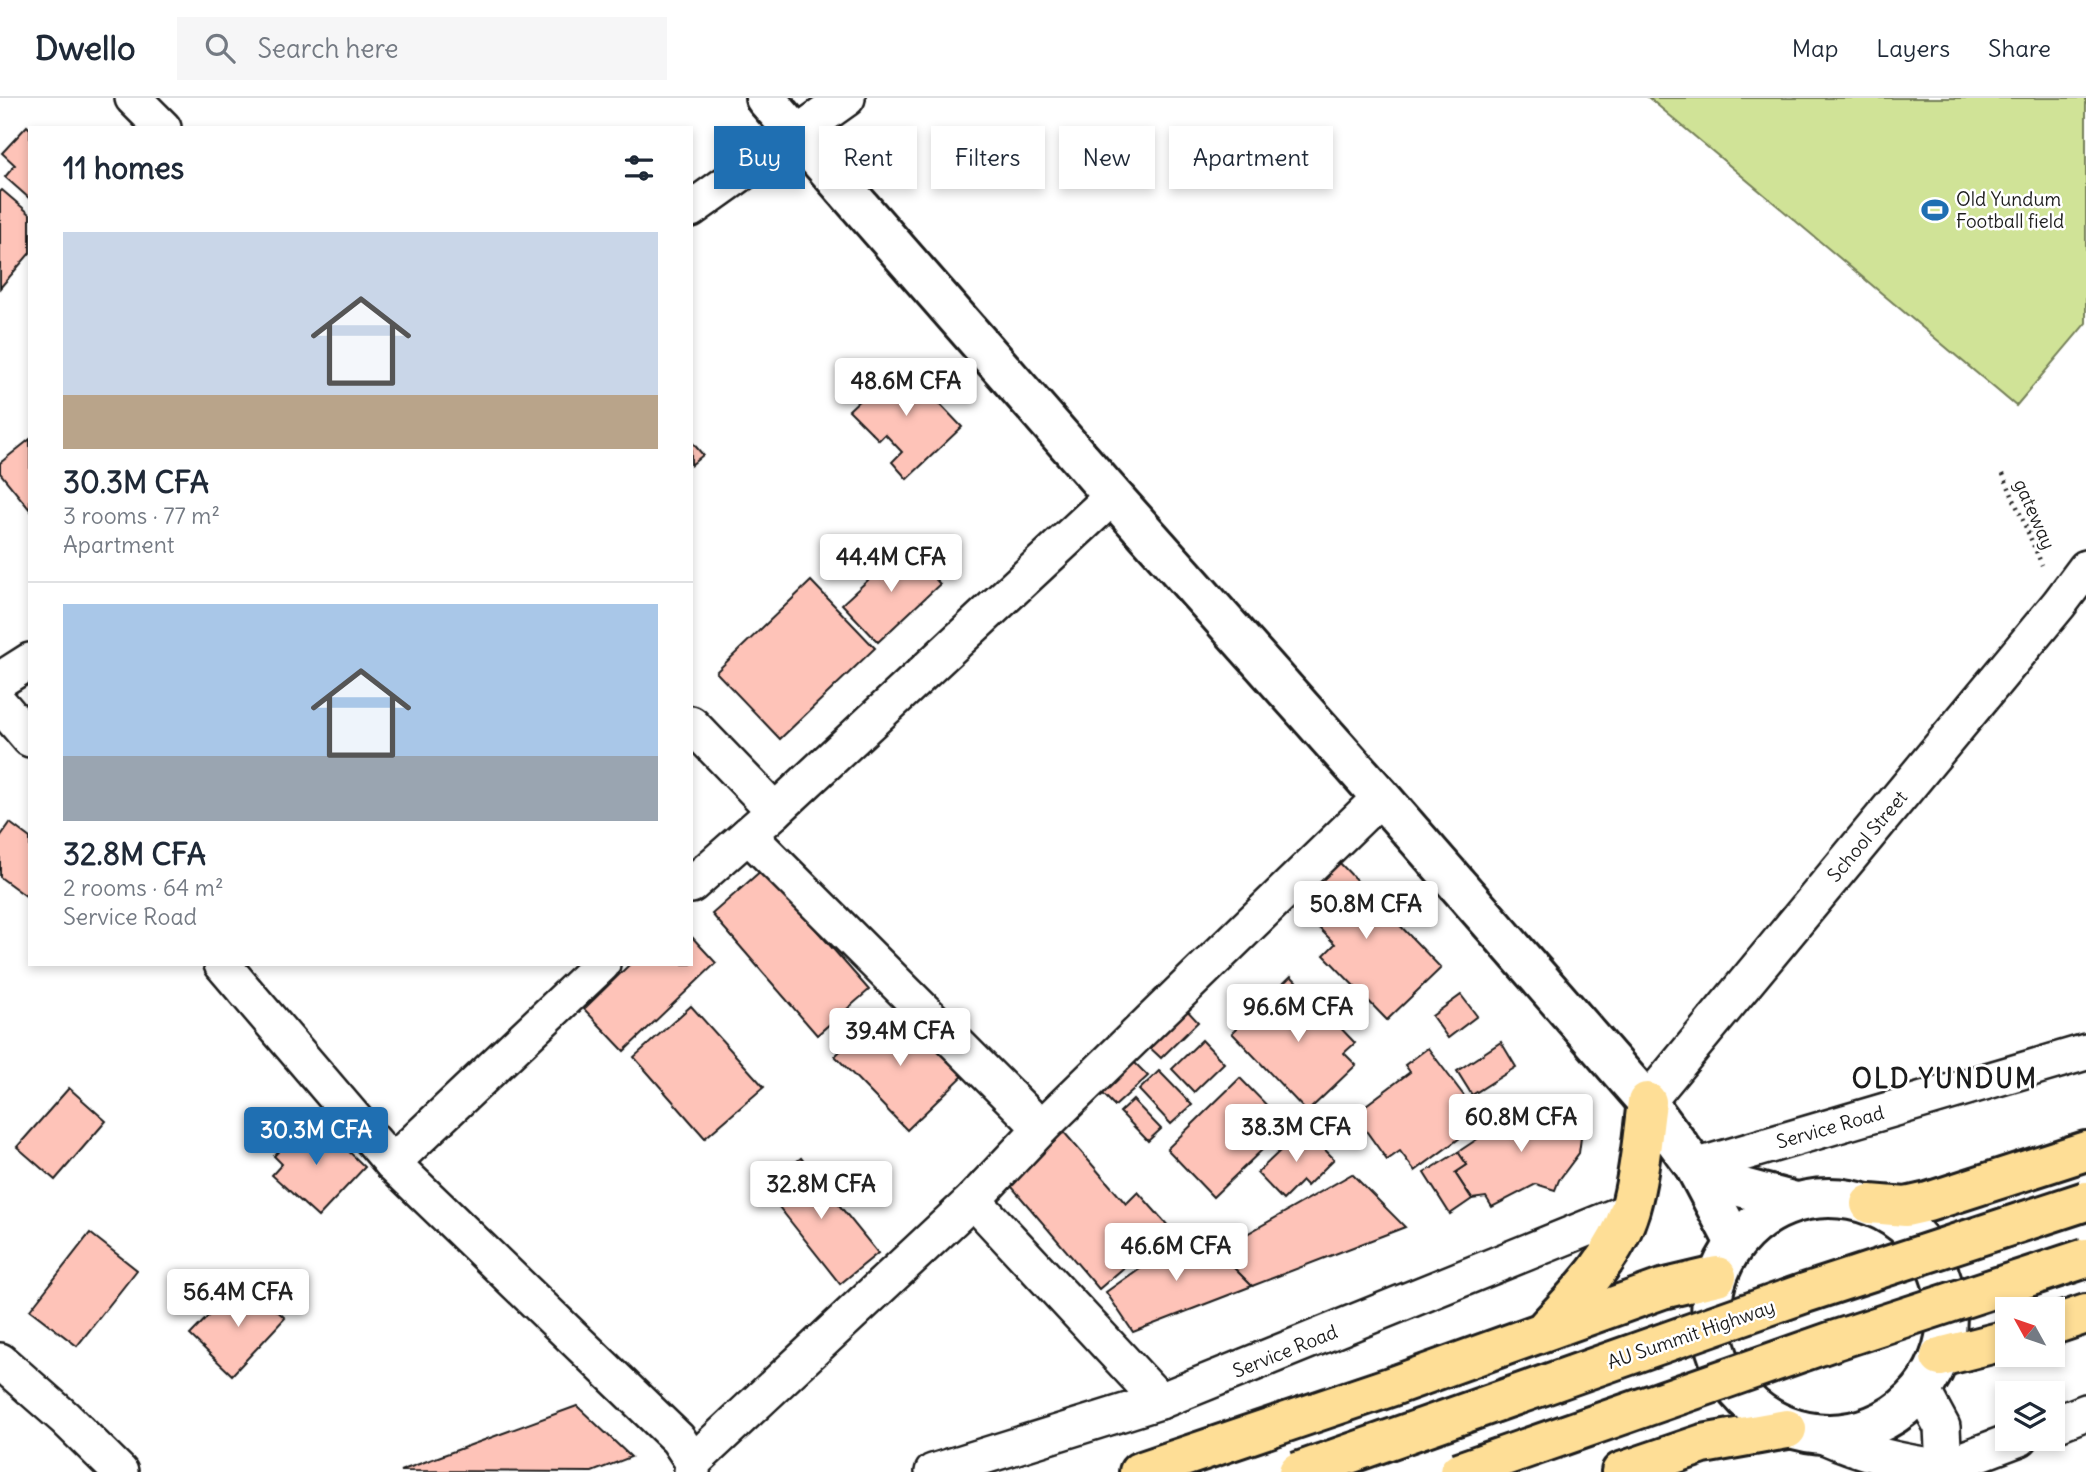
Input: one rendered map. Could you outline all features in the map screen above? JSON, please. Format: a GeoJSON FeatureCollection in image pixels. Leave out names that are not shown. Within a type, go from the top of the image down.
{"type":"FeatureCollection","features":[{"type":"Feature","properties":{"kind":"main road"},"geometry":{"type":"LineString","coordinates":[[1543,1332],[1585,1286],[1616,1242],[1629,1211],[1637,1178],[1647,1102]]}},
{"type":"Feature","properties":{"kind":"main road"},"geometry":{"type":"LineString","coordinates":[[1870,1205],[1906,1207],[1928,1202],[2086,1151]]}},
{"type":"Feature","properties":{"kind":"main road","name":"AU Summit Highway"},"geometry":{"type":"LineString","coordinates":[[1298,1472],[1805,1293],[2086,1200]]}},
{"type":"Feature","properties":{"kind":"main road"},"geometry":{"type":"LineString","coordinates":[[1459,1472],[1833,1341],[2086,1258]]}},
{"type":"Feature","properties":{"kind":"main road"},"geometry":{"type":"LineString","coordinates":[[1139,1472],[1390,1387],[1662,1289],[1717,1276]]}},
{"type":"Feature","properties":{"kind":"main road"},"geometry":{"type":"LineString","coordinates":[[2065,1321],[2086,1314]]}},
{"type":"Feature","properties":{"kind":"main road"},"geometry":{"type":"LineString","coordinates":[[1940,1357],[1995,1343]]}},
{"type":"Feature","properties":{"kind":"main road"},"geometry":{"type":"LineString","coordinates":[[1621,1472],[1703,1444],[1805,1432]]}},
{"type":"Feature","properties":{"kind":"street"},"geometry":{"type":"LineString","coordinates":[[133,98],[161,126]]}},
{"type":"Feature","properties":{"kind":"street"},"geometry":{"type":"LineString","coordinates":[[765,98],[789,126]]}},
{"type":"Feature","properties":{"kind":"street"},"geometry":{"type":"LineString","coordinates":[[805,129],[847,98]]}},
{"type":"Feature","properties":{"kind":"street"},"geometry":{"type":"LineString","coordinates":[[805,144],[1647,1102],[1695,1167],[1735,1243]]}},
{"type":"Feature","properties":{"kind":"street"},"geometry":{"type":"LineString","coordinates":[[693,208],[720,189]]}},
{"type":"Feature","properties":{"kind":"street"},"geometry":{"type":"LineString","coordinates":[[693,883],[775,811],[1114,496]]}},
{"type":"Feature","properties":{"kind":"street","name":"School Street"},"geometry":{"type":"LineString","coordinates":[[1647,1102],[2086,568]]}},
{"type":"Feature","properties":{"kind":"street"},"geometry":{"type":"LineString","coordinates":[[0,680],[28,661]]}},
{"type":"Feature","properties":{"kind":"street"},"geometry":{"type":"LineString","coordinates":[[0,704],[28,737]]}},
{"type":"Feature","properties":{"kind":"street"},"geometry":{"type":"LineString","coordinates":[[693,726],[775,811]]}},
{"type":"Feature","properties":{"kind":"street"},"geometry":{"type":"LineString","coordinates":[[224,966],[392,1163],[678,1439],[692,1467],[973,1200],[1041,1128],[1381,797]]}},
{"type":"Feature","properties":{"kind":"street"},"geometry":{"type":"LineString","coordinates":[[748,835],[1041,1128]]}},
{"type":"Feature","properties":{"kind":"street"},"geometry":{"type":"LineString","coordinates":[[392,1163],[600,966]]}},
{"type":"Feature","properties":{"kind":"street","name":"Service Road"},"geometry":{"type":"LineString","coordinates":[[1695,1167],[2086,1052]]}},
{"type":"Feature","properties":{"kind":"street"},"geometry":{"type":"LineString","coordinates":[[1695,1167],[1732,1185],[1796,1202]]}},
{"type":"Feature","properties":{"kind":"street"},"geometry":{"type":"LineString","coordinates":[[1805,1432],[1860,1431],[1894,1415],[1922,1390],[1940,1357],[1948,1321],[1944,1284],[1928,1250],[1903,1223],[1870,1205],[1834,1198],[1796,1202],[1763,1217],[1735,1243],[1717,1276],[1710,1312],[1714,1350],[1729,1383],[1755,1410],[1805,1432],[1899,1462],[1941,1471],[1995,1448]]}},
{"type":"Feature","properties":{"kind":"street"},"geometry":{"type":"LineString","coordinates":[[973,1200],[1160,1401]]}},
{"type":"Feature","properties":{"kind":"street","name":"Service Road"},"geometry":{"type":"LineString","coordinates":[[933,1472],[1160,1401],[1629,1211]]}},
{"type":"Feature","properties":{"kind":"street"},"geometry":{"type":"LineString","coordinates":[[0,1361],[102,1466]]}},
{"type":"Feature","properties":{"kind":"street"},"geometry":{"type":"LineString","coordinates":[[1922,1390],[1942,1427],[1941,1471]]}},
{"type":"Feature","properties":{"kind":"street"},"geometry":{"type":"LineString","coordinates":[[2065,1420],[2086,1412]]}},
{"type":"Feature","properties":{"kind":"path","name":"gateway"},"geometry":{"type":"LineString","coordinates":[[2003,474],[2059,604]]}},
{"type":"Feature","properties":{"kind":"green space","name":"Old Yundum Football field"},"geometry":{"type":"Polygon","coordinates":[[[1649,98],[2086,98],[2086,323],[2016,406],[1649,98]]]}},
{"type":"Feature","properties":{"kind":"building"},"geometry":{"type":"Polygon","coordinates":[[[27,126],[28,197],[5,177],[15,165],[2,153],[27,126]]]}},
{"type":"Feature","properties":{"kind":"building"},"geometry":{"type":"Polygon","coordinates":[[[2,190],[28,212],[28,255],[0,288],[2,190]]]}},
{"type":"Feature","properties":{"kind":"building"},"geometry":{"type":"Polygon","coordinates":[[[900,362],[962,427],[907,479],[892,462],[902,452],[885,434],[879,440],[849,410],[900,362]]]}},
{"type":"Feature","properties":{"kind":"building"},"geometry":{"type":"Polygon","coordinates":[[[28,441],[28,508],[0,473],[0,463],[28,441]]]}},
{"type":"Feature","properties":{"kind":"building"},"geometry":{"type":"Polygon","coordinates":[[[693,443],[703,455],[693,463],[693,443]]]}},
{"type":"Feature","properties":{"kind":"building"},"geometry":{"type":"Polygon","coordinates":[[[905,546],[940,584],[878,642],[842,604],[905,546]]]}},
{"type":"Feature","properties":{"kind":"building"},"geometry":{"type":"Polygon","coordinates":[[[811,581],[875,648],[780,739],[716,672],[811,581]]]}},
{"type":"Feature","properties":{"kind":"building"},"geometry":{"type":"Polygon","coordinates":[[[10,823],[28,836],[28,898],[0,877],[0,837],[10,823]]]}},
{"type":"Feature","properties":{"kind":"building"},"geometry":{"type":"Polygon","coordinates":[[[1337,860],[1441,968],[1387,1020],[1324,955],[1335,944],[1293,902],[1337,860]]]}},
{"type":"Feature","properties":{"kind":"building"},"geometry":{"type":"Polygon","coordinates":[[[763,869],[869,990],[817,1035],[712,914],[763,869]]]}},
{"type":"Feature","properties":{"kind":"building"},"geometry":{"type":"Polygon","coordinates":[[[693,938],[716,963],[624,1051],[584,1009],[628,966],[693,966],[693,938]]]}},
{"type":"Feature","properties":{"kind":"building"},"geometry":{"type":"Polygon","coordinates":[[[1291,976],[1355,1043],[1344,1053],[1356,1065],[1307,1112],[1232,1033],[1291,976]]]}},
{"type":"Feature","properties":{"kind":"building"},"geometry":{"type":"Polygon","coordinates":[[[1461,995],[1477,1016],[1448,1038],[1432,1016],[1461,995]]]}},
{"type":"Feature","properties":{"kind":"building"},"geometry":{"type":"Polygon","coordinates":[[[691,1006],[764,1087],[705,1138],[634,1057],[691,1006]]]}},
{"type":"Feature","properties":{"kind":"building"},"geometry":{"type":"Polygon","coordinates":[[[1184,1007],[1198,1022],[1161,1058],[1146,1044],[1184,1007]]]}},
{"type":"Feature","properties":{"kind":"building"},"geometry":{"type":"Polygon","coordinates":[[[881,1012],[900,1032],[913,1020],[965,1074],[907,1130],[835,1056],[881,1012]]]}},
{"type":"Feature","properties":{"kind":"building"},"geometry":{"type":"Polygon","coordinates":[[[1202,1040],[1224,1063],[1194,1092],[1172,1069],[1202,1040]]]}},
{"type":"Feature","properties":{"kind":"building"},"geometry":{"type":"Polygon","coordinates":[[[1501,1042],[1516,1067],[1472,1095],[1457,1071],[1501,1042]]]}},
{"type":"Feature","properties":{"kind":"building"},"geometry":{"type":"Polygon","coordinates":[[[1428,1048],[1483,1121],[1415,1171],[1400,1151],[1387,1160],[1354,1114],[1410,1072],[1405,1065],[1428,1048]]]}},
{"type":"Feature","properties":{"kind":"building"},"geometry":{"type":"Polygon","coordinates":[[[1133,1061],[1148,1076],[1115,1106],[1101,1092],[1133,1061]]]}},
{"type":"Feature","properties":{"kind":"building"},"geometry":{"type":"Polygon","coordinates":[[[1159,1071],[1192,1105],[1171,1124],[1139,1090],[1159,1071]]]}},
{"type":"Feature","properties":{"kind":"building"},"geometry":{"type":"Polygon","coordinates":[[[1240,1078],[1287,1126],[1213,1197],[1167,1149],[1240,1078]]]}},
{"type":"Feature","properties":{"kind":"building"},"geometry":{"type":"Polygon","coordinates":[[[69,1088],[106,1121],[55,1180],[17,1147],[69,1088]]]}},
{"type":"Feature","properties":{"kind":"building"},"geometry":{"type":"Polygon","coordinates":[[[1556,1098],[1573,1116],[1580,1129],[1581,1138],[1579,1153],[1555,1190],[1536,1184],[1492,1207],[1486,1197],[1472,1199],[1455,1173],[1467,1165],[1458,1152],[1528,1105],[1534,1113],[1556,1098]]]}},
{"type":"Feature","properties":{"kind":"building"},"geometry":{"type":"Polygon","coordinates":[[[1133,1100],[1161,1129],[1148,1141],[1120,1112],[1133,1100]]]}},
{"type":"Feature","properties":{"kind":"building"},"geometry":{"type":"Polygon","coordinates":[[[312,1116],[365,1167],[318,1217],[272,1175],[282,1164],[274,1156],[312,1116]]]}},
{"type":"Feature","properties":{"kind":"building"},"geometry":{"type":"Polygon","coordinates":[[[1304,1128],[1334,1159],[1307,1186],[1302,1181],[1283,1200],[1257,1173],[1304,1128]]]}},
{"type":"Feature","properties":{"kind":"building"},"geometry":{"type":"Polygon","coordinates":[[[1063,1131],[1126,1204],[1138,1192],[1170,1228],[1099,1289],[1006,1180],[1063,1131]]]}},
{"type":"Feature","properties":{"kind":"building"},"geometry":{"type":"Polygon","coordinates":[[[1458,1152],[1467,1165],[1455,1173],[1472,1199],[1450,1214],[1424,1173],[1458,1152]]]}},
{"type":"Feature","properties":{"kind":"building"},"geometry":{"type":"Polygon","coordinates":[[[801,1158],[878,1253],[840,1284],[764,1188],[801,1158]]]}},
{"type":"Feature","properties":{"kind":"building"},"geometry":{"type":"Polygon","coordinates":[[[1352,1174],[1405,1227],[1252,1286],[1217,1251],[1352,1174]]]}},
{"type":"Feature","properties":{"kind":"building"},"geometry":{"type":"Polygon","coordinates":[[[1195,1229],[1252,1286],[1133,1332],[1106,1292],[1195,1229]]]}},
{"type":"Feature","properties":{"kind":"building"},"geometry":{"type":"Polygon","coordinates":[[[90,1233],[137,1270],[77,1346],[30,1310],[90,1233]]]}},
{"type":"Feature","properties":{"kind":"building"},"geometry":{"type":"Polygon","coordinates":[[[248,1284],[285,1318],[232,1375],[190,1335],[220,1304],[225,1309],[248,1284]]]}},
{"type":"Feature","properties":{"kind":"building"},"geometry":{"type":"Polygon","coordinates":[[[577,1406],[631,1457],[592,1472],[400,1471],[577,1406]]]}},
{"type":"Feature","properties":{"kind":"place","name":"Old Yundum Football field"},"geometry":{"type":"Point","coordinates":[1935,210]}},
{"type":"Feature","properties":{"kind":"district","name":"OLD YUNDUM"},"geometry":{"type":"Point","coordinates":[1945,1078]}}]}
